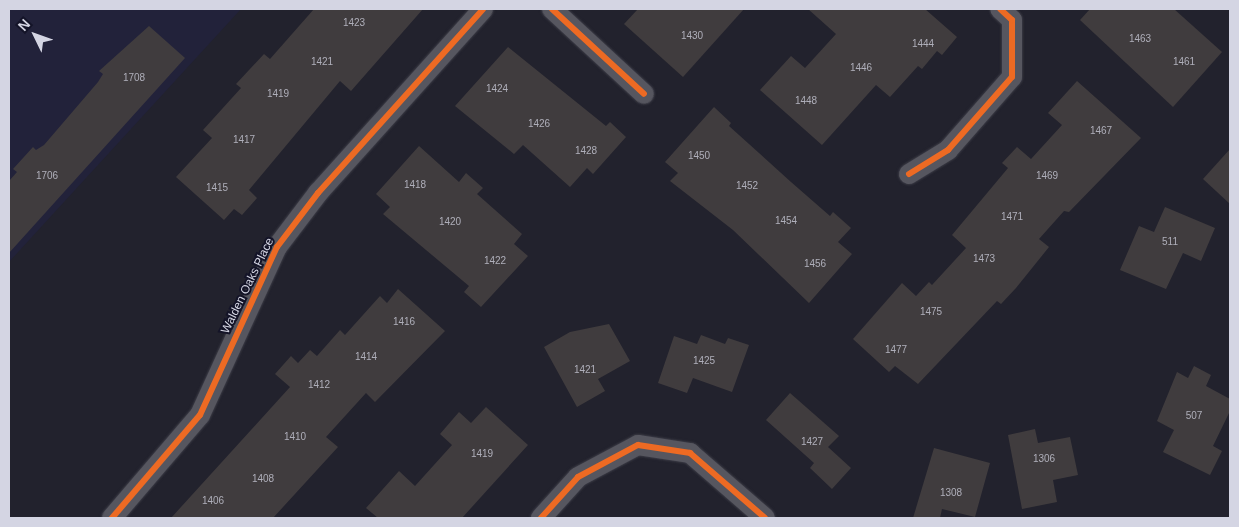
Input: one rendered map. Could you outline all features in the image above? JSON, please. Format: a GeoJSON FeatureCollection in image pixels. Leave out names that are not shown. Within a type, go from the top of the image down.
{"type":"FeatureCollection","features":[{"type":"Feature","properties":{"kind":"street","name":"Walden Oaks Place"},"geometry":{"type":"LineString","coordinates":[[112,518],[200,415],[277,247],[318,193],[483,9]]}},
{"type":"Feature","properties":{"kind":"street"},"geometry":{"type":"LineString","coordinates":[[552,9],[644,94]]}},
{"type":"Feature","properties":{"kind":"street"},"geometry":{"type":"LineString","coordinates":[[908,174],[948,150],[1012,77],[1012,20],[1000,9]]}},
{"type":"Feature","properties":{"kind":"street"},"geometry":{"type":"LineString","coordinates":[[541,518],[578,477],[638,446],[690,453],[766,518]]}},
{"type":"Feature","properties":{"kind":"shaded area"},"geometry":{"type":"Polygon","coordinates":[[[9,9],[241,9],[9,262],[9,9]]]}},
{"type":"Feature","properties":{"kind":"building"},"geometry":{"type":"Polygon","coordinates":[[[314,9],[423,9],[351,91],[340,81],[249,190],[257,198],[242,215],[234,209],[224,220],[176,177],[212,138],[203,130],[241,88],[236,84],[264,54],[270,59],[314,9]]]}},
{"type":"Feature","properties":{"kind":"building"},"geometry":{"type":"Polygon","coordinates":[[[638,9],[744,9],[683,77],[624,24],[638,9]]]}},
{"type":"Feature","properties":{"kind":"building"},"geometry":{"type":"Polygon","coordinates":[[[808,9],[925,9],[957,37],[942,55],[937,51],[922,69],[918,66],[890,97],[876,85],[822,145],[760,90],[791,56],[805,68],[836,34],[808,9]]]}},
{"type":"Feature","properties":{"kind":"building"},"geometry":{"type":"Polygon","coordinates":[[[1090,9],[1174,9],[1222,52],[1173,107],[1080,20],[1090,9]]]}},
{"type":"Feature","properties":{"kind":"building"},"geometry":{"type":"Polygon","coordinates":[[[149,26],[185,58],[9,253],[9,181],[17,172],[13,169],[33,147],[36,150],[44,145],[98,82],[103,74],[99,71],[149,26]]]}},
{"type":"Feature","properties":{"kind":"building"},"geometry":{"type":"Polygon","coordinates":[[[508,47],[606,126],[610,122],[626,137],[593,174],[587,168],[570,187],[523,145],[514,154],[455,106],[508,47]]]}},
{"type":"Feature","properties":{"kind":"building"},"geometry":{"type":"Polygon","coordinates":[[[1077,81],[1141,138],[1069,212],[1064,211],[1039,239],[1049,247],[1016,288],[1001,304],[997,301],[918,384],[895,366],[889,372],[853,339],[902,283],[916,296],[929,282],[932,285],[966,248],[952,235],[1008,168],[1002,163],[1017,147],[1031,159],[1062,125],[1048,113],[1077,81]]]}},
{"type":"Feature","properties":{"kind":"building"},"geometry":{"type":"Polygon","coordinates":[[[714,107],[731,123],[729,126],[791,182],[830,216],[833,212],[851,228],[838,242],[852,254],[809,303],[733,230],[670,181],[678,173],[665,162],[714,107]]]}},
{"type":"Feature","properties":{"kind":"building"},"geometry":{"type":"Polygon","coordinates":[[[419,146],[459,182],[466,173],[483,188],[477,194],[522,234],[514,244],[528,256],[481,307],[464,292],[469,286],[383,214],[390,207],[376,194],[419,146]]]}},
{"type":"Feature","properties":{"kind":"building"},"geometry":{"type":"Polygon","coordinates":[[[1230,149],[1230,204],[1203,179],[1230,149]]]}},
{"type":"Feature","properties":{"kind":"building"},"geometry":{"type":"Polygon","coordinates":[[[1165,207],[1215,228],[1201,261],[1183,253],[1166,289],[1120,270],[1139,226],[1154,232],[1165,207]]]}},
{"type":"Feature","properties":{"kind":"building"},"geometry":{"type":"Polygon","coordinates":[[[398,289],[445,331],[375,402],[366,393],[326,437],[338,447],[273,518],[171,518],[290,387],[275,374],[291,356],[298,363],[310,350],[317,356],[340,330],[345,335],[380,296],[387,303],[398,289]]]}},
{"type":"Feature","properties":{"kind":"building"},"geometry":{"type":"Polygon","coordinates":[[[609,324],[630,361],[598,379],[605,391],[577,407],[544,347],[570,332],[609,324]]]}},
{"type":"Feature","properties":{"kind":"building"},"geometry":{"type":"Polygon","coordinates":[[[701,335],[725,344],[728,338],[749,345],[732,392],[693,378],[687,393],[658,383],[674,336],[697,344],[701,335]]]}},
{"type":"Feature","properties":{"kind":"building"},"geometry":{"type":"Polygon","coordinates":[[[1194,366],[1211,375],[1206,386],[1230,399],[1230,411],[1213,446],[1222,451],[1210,475],[1163,452],[1174,430],[1157,421],[1177,372],[1188,378],[1194,366]]]}},
{"type":"Feature","properties":{"kind":"building"},"geometry":{"type":"Polygon","coordinates":[[[790,393],[839,436],[828,447],[851,468],[832,489],[810,468],[814,463],[766,420],[790,393]]]}},
{"type":"Feature","properties":{"kind":"building"},"geometry":{"type":"Polygon","coordinates":[[[486,407],[528,445],[462,518],[378,518],[366,508],[399,471],[415,486],[452,445],[440,434],[459,412],[471,423],[486,407]]]}},
{"type":"Feature","properties":{"kind":"building"},"geometry":{"type":"Polygon","coordinates":[[[1035,429],[1038,443],[1070,437],[1078,475],[1053,480],[1057,502],[1022,509],[1008,435],[1035,429]]]}},
{"type":"Feature","properties":{"kind":"building"},"geometry":{"type":"Polygon","coordinates":[[[934,448],[990,463],[975,517],[942,509],[940,518],[913,518],[934,448]]]}},
{"type":"Feature","properties":{"kind":"cycle path"},"geometry":{"type":"LineString","coordinates":[[112,518],[200,415],[277,247],[318,193],[483,9]]}},
{"type":"Feature","properties":{"kind":"cycle path"},"geometry":{"type":"LineString","coordinates":[[552,9],[644,94]]}},
{"type":"Feature","properties":{"kind":"cycle path"},"geometry":{"type":"LineString","coordinates":[[909,174],[948,150],[1012,77],[1012,20],[1000,9]]}},
{"type":"Feature","properties":{"kind":"cycle path"},"geometry":{"type":"LineString","coordinates":[[541,518],[578,477],[638,445],[690,453],[765,518]]}}]}
